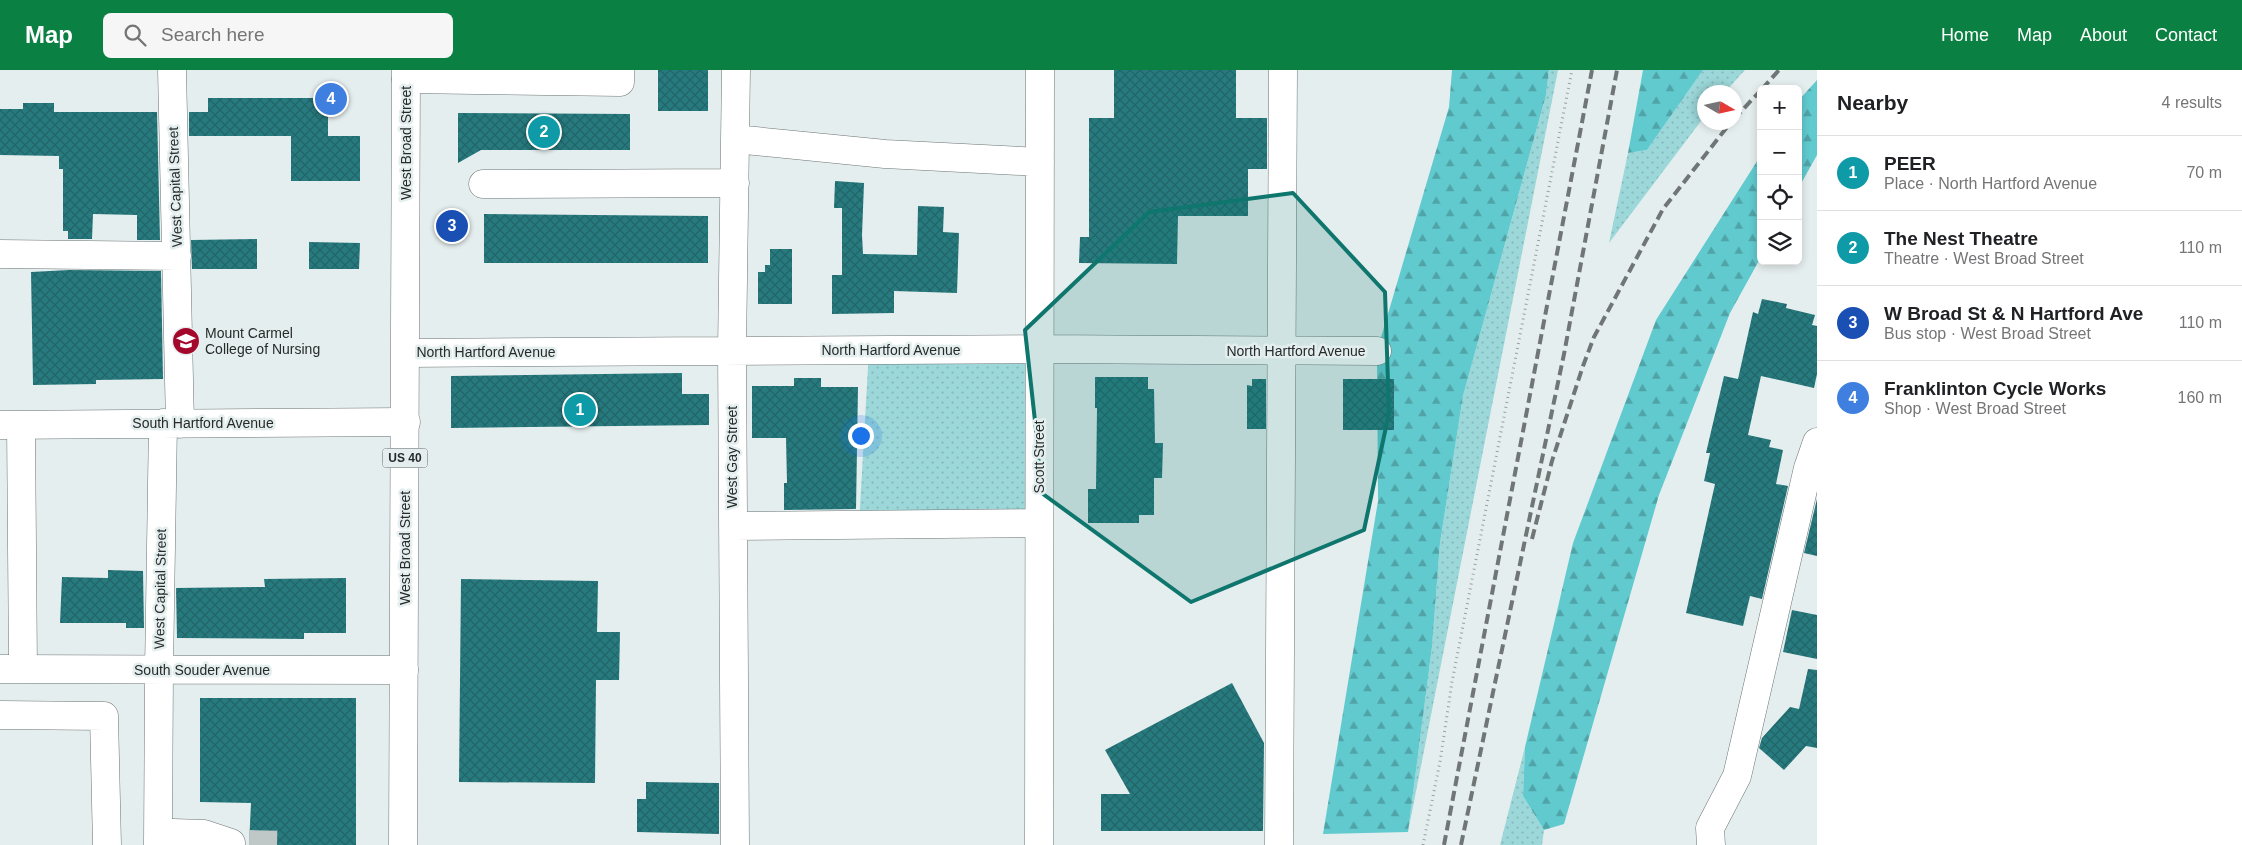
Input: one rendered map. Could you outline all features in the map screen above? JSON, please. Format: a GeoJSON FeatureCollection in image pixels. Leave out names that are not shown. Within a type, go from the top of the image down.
{"type":"FeatureCollection","features":[{"type":"Feature","properties":{"kind":"street","name":"West Capital Street"},"geometry":{"type":"LineString","coordinates":[[158,845],[159,670],[172,423],[177,256],[172,70]]}},
{"type":"Feature","properties":{"kind":"street"},"geometry":{"type":"LineString","coordinates":[[406,74],[620,82],[620,70]]}},
{"type":"Feature","properties":{"kind":"street","name":"West Gay Street"},"geometry":{"type":"LineString","coordinates":[[735,845],[732,350],[736,70]]}},
{"type":"Feature","properties":{"kind":"street","name":"Scott Street"},"geometry":{"type":"LineString","coordinates":[[1038,845],[1040,70]]}},
{"type":"Feature","properties":{"kind":"street"},"geometry":{"type":"LineString","coordinates":[[1279,845],[1283,70]]}},
{"type":"Feature","properties":{"kind":"street","name":"West Broad Street"},"geometry":{"type":"LineString","coordinates":[[403,845],[406,74]]}},
{"type":"Feature","properties":{"kind":"street"},"geometry":{"type":"LineString","coordinates":[[735,139],[885,154],[1040,162]]}},
{"type":"Feature","properties":{"kind":"street"},"geometry":{"type":"LineString","coordinates":[[483,184],[734,183]]}},
{"type":"Feature","properties":{"kind":"street"},"geometry":{"type":"LineString","coordinates":[[0,254],[177,256]]}},
{"type":"Feature","properties":{"kind":"street","name":"North Hartford Avenue"},"geometry":{"type":"LineString","coordinates":[[406,353],[1039,349],[1377,352]]}},
{"type":"Feature","properties":{"kind":"street","name":"South Hartford Avenue"},"geometry":{"type":"LineString","coordinates":[[10,425],[406,422]]}},
{"type":"Feature","properties":{"kind":"street"},"geometry":{"type":"LineString","coordinates":[[10,425],[12,669]]}},
{"type":"Feature","properties":{"kind":"street"},"geometry":{"type":"LineString","coordinates":[[1711,845],[1710,828],[1737,776],[1808,468],[1817,442]]}},
{"type":"Feature","properties":{"kind":"street"},"geometry":{"type":"LineString","coordinates":[[733,526],[1039,523]]}},
{"type":"Feature","properties":{"kind":"street","name":"South Souder Avenue"},"geometry":{"type":"LineString","coordinates":[[12,669],[404,670]]}},
{"type":"Feature","properties":{"kind":"street"},"geometry":{"type":"LineString","coordinates":[[0,715],[104,716],[107,845]]}},
{"type":"Feature","properties":{"kind":"street"},"geometry":{"type":"LineString","coordinates":[[158,845],[172,833],[204,834],[234,844]]}},
{"type":"Feature","properties":{"kind":"path"},"geometry":{"type":"LineString","coordinates":[[1423,845],[1440,762],[1452,682],[1572,70]]}},
{"type":"Feature","properties":{"kind":"highlighted area"},"geometry":{"type":"Polygon","coordinates":[[[1293,193],[1385,292],[1389,413],[1364,530],[1191,602],[1043,494],[1025,330],[1149,212],[1293,193]]]}},
{"type":"Feature","properties":{"kind":"shaded area"},"geometry":{"type":"Polygon","coordinates":[[[1549,70],[1558,70],[1408,832],[1432,647],[1440,543],[1463,396],[1546,95],[1549,70]]]}},
{"type":"Feature","properties":{"kind":"shaded area"},"geometry":{"type":"Polygon","coordinates":[[[1703,70],[1745,70],[1731,85],[1697,85],[1697,126],[1609,243],[1628,153],[1647,150],[1703,70]]]}},
{"type":"Feature","properties":{"kind":"shaded area"},"geometry":{"type":"Polygon","coordinates":[[[1039,349],[1039,523],[859,525],[869,350],[1039,349]]]}},
{"type":"Feature","properties":{"kind":"shaded area"},"geometry":{"type":"Polygon","coordinates":[[[1525,747],[1523,796],[1544,830],[1542,845],[1500,845],[1525,747]]]}},
{"type":"Feature","properties":{"kind":"green space"},"geometry":{"type":"Polygon","coordinates":[[[1452,70],[1549,70],[1546,95],[1463,396],[1440,543],[1432,647],[1408,832],[1323,834],[1378,501],[1377,351],[1449,107],[1452,70]]]}},
{"type":"Feature","properties":{"kind":"green space"},"geometry":{"type":"Polygon","coordinates":[[[1643,70],[1703,70],[1647,150],[1628,153],[1643,70]]]}},
{"type":"Feature","properties":{"kind":"green space"},"geometry":{"type":"Polygon","coordinates":[[[1817,80],[1817,155],[1802,182],[1802,130],[1802,97],[1817,80]]]}},
{"type":"Feature","properties":{"kind":"green space"},"geometry":{"type":"Polygon","coordinates":[[[1757,161],[1757,264],[1730,313],[1659,495],[1564,824],[1544,830],[1523,796],[1525,747],[1573,543],[1656,320],[1757,161]]]}},
{"type":"Feature","properties":{"kind":"building"},"geometry":{"type":"Polygon","coordinates":[[[658,70],[708,70],[708,111],[658,111],[658,70]]]}},
{"type":"Feature","properties":{"kind":"building"},"geometry":{"type":"Polygon","coordinates":[[[1114,70],[1236,70],[1236,118],[1267,118],[1267,169],[1248,169],[1248,216],[1178,216],[1177,264],[1079,263],[1080,237],[1089,237],[1089,118],[1114,118],[1114,70]]]}},
{"type":"Feature","properties":{"kind":"building"},"geometry":{"type":"Polygon","coordinates":[[[208,98],[328,98],[328,136],[360,136],[360,181],[291,181],[291,136],[189,136],[189,112],[208,112],[208,98]]]}},
{"type":"Feature","properties":{"kind":"building"},"geometry":{"type":"Polygon","coordinates":[[[23,103],[54,103],[54,112],[157,112],[160,240],[137,240],[137,215],[93,214],[92,239],[68,239],[68,231],[63,231],[63,169],[59,169],[59,156],[0,155],[0,109],[23,109],[23,103]]]}},
{"type":"Feature","properties":{"kind":"building"},"geometry":{"type":"Polygon","coordinates":[[[458,113],[630,114],[630,150],[481,150],[458,163],[458,113]]]}},
{"type":"Feature","properties":{"kind":"building"},"geometry":{"type":"Polygon","coordinates":[[[835,181],[864,183],[863,254],[917,255],[918,206],[944,207],[943,232],[959,233],[957,293],[894,291],[894,313],[832,314],[832,275],[842,275],[842,208],[834,208],[835,181]]]}},
{"type":"Feature","properties":{"kind":"building"},"geometry":{"type":"Polygon","coordinates":[[[484,214],[708,216],[708,263],[484,263],[484,214]]]}},
{"type":"Feature","properties":{"kind":"building"},"geometry":{"type":"Polygon","coordinates":[[[257,239],[257,269],[192,269],[191,240],[257,239]]]}},
{"type":"Feature","properties":{"kind":"building"},"geometry":{"type":"Polygon","coordinates":[[[309,242],[360,243],[359,269],[309,269],[309,242]]]}},
{"type":"Feature","properties":{"kind":"building"},"geometry":{"type":"Polygon","coordinates":[[[770,249],[792,249],[792,304],[758,304],[758,272],[765,272],[765,265],[770,265],[770,249]]]}},
{"type":"Feature","properties":{"kind":"building"},"geometry":{"type":"Polygon","coordinates":[[[69,270],[161,271],[163,379],[96,380],[96,384],[33,385],[31,272],[69,270]]]}},
{"type":"Feature","properties":{"kind":"building"},"geometry":{"type":"Polygon","coordinates":[[[1762,299],[1787,304],[1786,308],[1815,315],[1812,325],[1817,326],[1817,374],[1814,388],[1761,376],[1748,435],[1771,440],[1769,447],[1783,450],[1776,484],[1788,486],[1762,599],[1750,596],[1743,626],[1686,613],[1715,484],[1704,481],[1710,453],[1706,453],[1724,376],[1738,379],[1753,312],[1758,314],[1762,299]]]}},
{"type":"Feature","properties":{"kind":"building"},"geometry":{"type":"Polygon","coordinates":[[[682,373],[682,394],[709,394],[709,425],[451,428],[451,376],[682,373]]]}},
{"type":"Feature","properties":{"kind":"building"},"geometry":{"type":"Polygon","coordinates":[[[1095,377],[1148,377],[1148,389],[1154,389],[1155,443],[1163,443],[1162,478],[1154,478],[1154,515],[1139,515],[1139,523],[1088,523],[1088,489],[1096,489],[1097,408],[1095,408],[1095,377]]]}},
{"type":"Feature","properties":{"kind":"building"},"geometry":{"type":"Polygon","coordinates":[[[794,378],[821,378],[821,387],[858,387],[856,509],[784,510],[784,483],[787,483],[786,438],[752,438],[752,386],[794,386],[794,378]]]}},
{"type":"Feature","properties":{"kind":"building"},"geometry":{"type":"Polygon","coordinates":[[[1252,379],[1266,379],[1266,429],[1247,429],[1247,385],[1252,386],[1252,379]]]}},
{"type":"Feature","properties":{"kind":"building"},"geometry":{"type":"Polygon","coordinates":[[[1343,379],[1394,379],[1394,430],[1343,430],[1343,379]]]}},
{"type":"Feature","properties":{"kind":"building"},"geometry":{"type":"Polygon","coordinates":[[[1817,499],[1817,556],[1804,553],[1817,499]]]}},
{"type":"Feature","properties":{"kind":"building"},"geometry":{"type":"Polygon","coordinates":[[[108,570],[143,571],[144,628],[126,628],[126,623],[60,623],[62,577],[108,578],[108,570]]]}},
{"type":"Feature","properties":{"kind":"building"},"geometry":{"type":"Polygon","coordinates":[[[346,578],[346,633],[304,633],[304,639],[177,638],[176,588],[265,587],[264,579],[346,578]]]}},
{"type":"Feature","properties":{"kind":"building"},"geometry":{"type":"Polygon","coordinates":[[[461,579],[598,581],[597,632],[620,632],[619,680],[596,680],[595,783],[459,782],[461,579]]]}},
{"type":"Feature","properties":{"kind":"building"},"geometry":{"type":"Polygon","coordinates":[[[1792,610],[1817,615],[1817,659],[1783,652],[1792,610]]]}},
{"type":"Feature","properties":{"kind":"building"},"geometry":{"type":"Polygon","coordinates":[[[1808,669],[1817,670],[1817,748],[1806,746],[1784,770],[1759,748],[1762,738],[1790,707],[1799,709],[1808,669]]]}},
{"type":"Feature","properties":{"kind":"building"},"geometry":{"type":"Polygon","coordinates":[[[1232,683],[1264,743],[1263,831],[1101,831],[1101,794],[1130,794],[1105,750],[1232,683]]]}},
{"type":"Feature","properties":{"kind":"building"},"geometry":{"type":"Polygon","coordinates":[[[200,698],[356,698],[356,845],[249,845],[251,803],[200,802],[200,698]]]}},
{"type":"Feature","properties":{"kind":"building"},"geometry":{"type":"Polygon","coordinates":[[[646,782],[719,783],[719,834],[637,832],[637,799],[646,799],[646,782]]]}},
{"type":"Feature","properties":{"kind":"tunnel"},"geometry":{"type":"LineString","coordinates":[[249,844],[286,845]]}},
{"type":"Feature","properties":{"kind":"railway"},"geometry":{"type":"LineString","coordinates":[[1444,845],[1592,70]]}},
{"type":"Feature","properties":{"kind":"railway"},"geometry":{"type":"LineString","coordinates":[[1461,845],[1564,354],[1617,70]]}},
{"type":"Feature","properties":{"kind":"railway"},"geometry":{"type":"LineString","coordinates":[[1766,85],[1779,70]]}},
{"type":"Feature","properties":{"kind":"railway"},"geometry":{"type":"LineString","coordinates":[[1742,110],[1757,94]]}},
{"type":"Feature","properties":{"kind":"railway"},"geometry":{"type":"LineString","coordinates":[[1532,539],[1552,461],[1594,337],[1663,209],[1725,130]]}},
{"type":"Feature","properties":{"kind":"place","name":"Franklinton Cycle Works"},"geometry":{"type":"Point","coordinates":[331,99]}},
{"type":"Feature","properties":{"kind":"place","name":"The Nest Theatre"},"geometry":{"type":"Point","coordinates":[544,132]}},
{"type":"Feature","properties":{"kind":"place","name":"W Broad St & N Hartford Ave"},"geometry":{"type":"Point","coordinates":[452,226]}},
{"type":"Feature","properties":{"kind":"place","name":"Mount Carmel College of Nursing"},"geometry":{"type":"Point","coordinates":[186,341]}},
{"type":"Feature","properties":{"kind":"place","name":"PEER"},"geometry":{"type":"Point","coordinates":[580,410]}}]}
